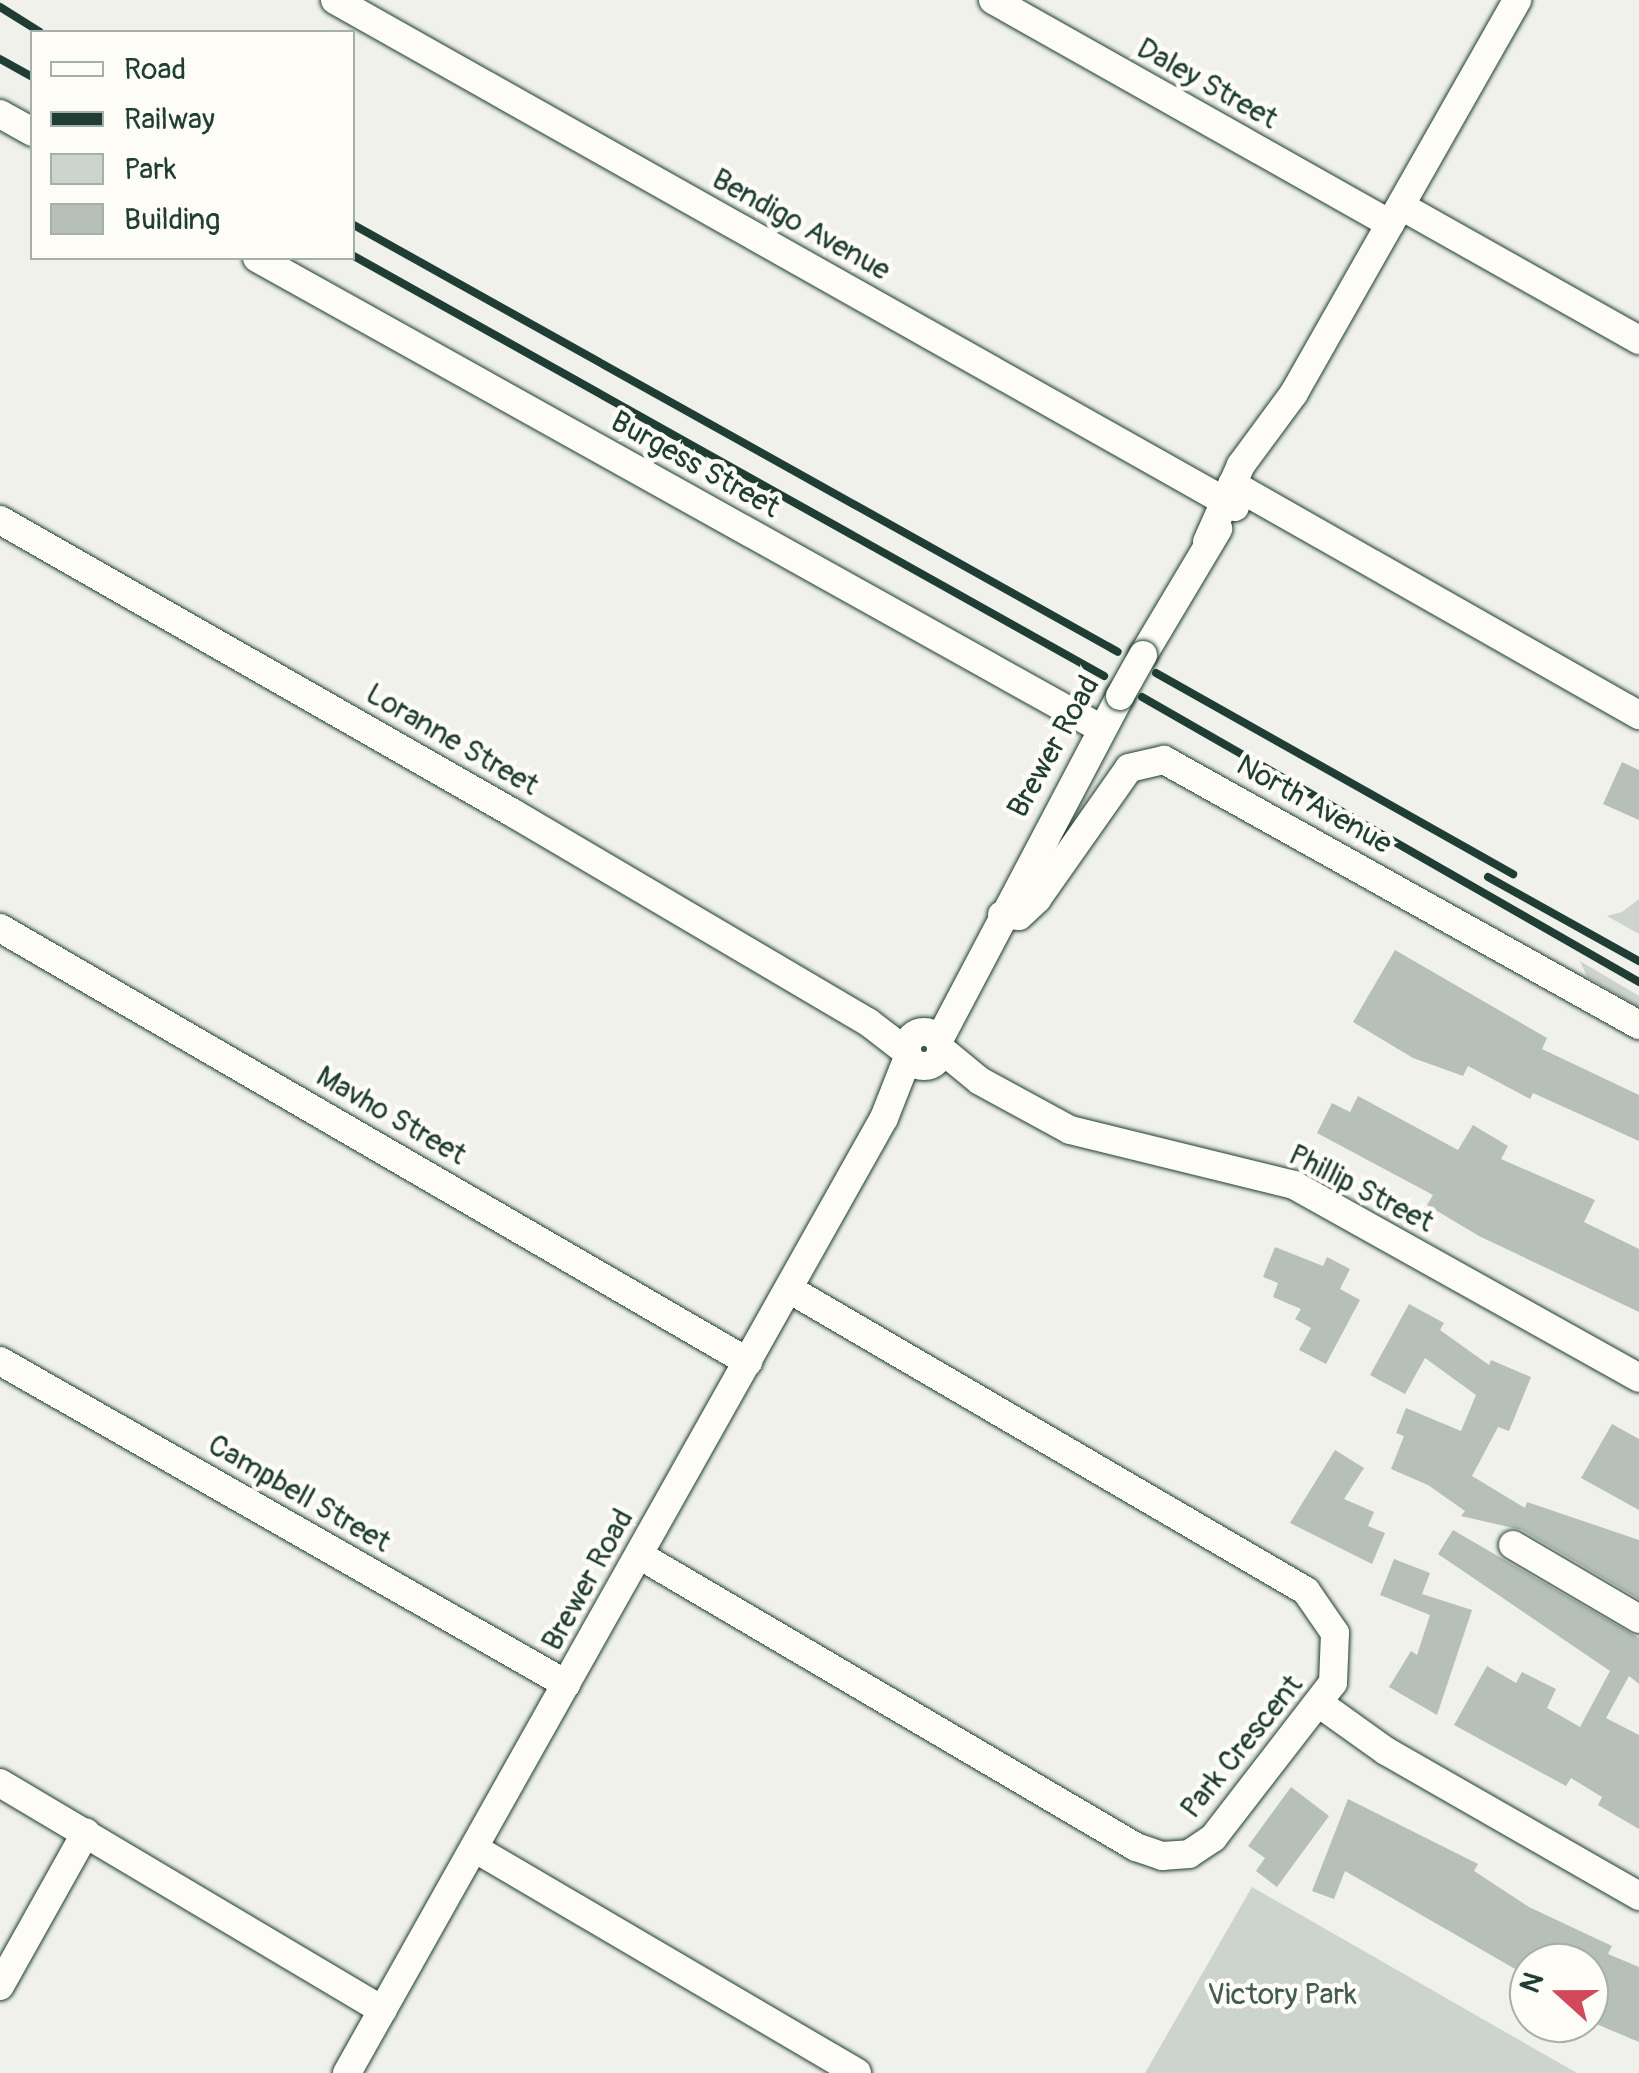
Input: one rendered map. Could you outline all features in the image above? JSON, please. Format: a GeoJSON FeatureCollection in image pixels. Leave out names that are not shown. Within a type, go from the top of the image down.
{"type":"FeatureCollection","features":[{"type":"Feature","properties":{"kind":"street","name":"Bendigo Avenue"},"geometry":{"type":"LineString","coordinates":[[336,0],[1639,715]]}},
{"type":"Feature","properties":{"kind":"street","name":"Daley Street"},"geometry":{"type":"LineString","coordinates":[[992,0],[1639,340]]}},
{"type":"Feature","properties":{"kind":"street","name":"Brewer Road"},"geometry":{"type":"LineString","coordinates":[[347,2073],[884,1118],[963,986],[1143,655],[1234,496],[1284,426],[1294,393],[1517,0]]}},
{"type":"Feature","properties":{"kind":"street"},"geometry":{"type":"LineString","coordinates":[[0,114],[30,131]]}},
{"type":"Feature","properties":{"kind":"street","name":"Burgess Street"},"geometry":{"type":"LineString","coordinates":[[261,260],[1102,728]]}},
{"type":"Feature","properties":{"kind":"street","name":"Loranne Street"},"geometry":{"type":"LineString","coordinates":[[0,520],[868,1022],[923,1050]]}},
{"type":"Feature","properties":{"kind":"street","name":"North Avenue"},"geometry":{"type":"LineString","coordinates":[[1002,915],[1019,916],[1037,899],[1129,768],[1164,760],[1639,1025]]}},
{"type":"Feature","properties":{"kind":"street","name":"Mavho Street"},"geometry":{"type":"LineString","coordinates":[[0,928],[748,1362]]}},
{"type":"Feature","properties":{"kind":"street","name":"Phillip Street"},"geometry":{"type":"LineString","coordinates":[[923,1050],[1088,1136],[1294,1185],[1639,1378]]}},
{"type":"Feature","properties":{"kind":"street","name":"Park Crescent"},"geometry":{"type":"LineString","coordinates":[[639,1554],[1148,1853],[1177,1856],[1205,1846],[1333,1683],[1337,1644],[1331,1620],[1306,1590],[789,1289]]}},
{"type":"Feature","properties":{"kind":"street","name":"Campbell Street"},"geometry":{"type":"LineString","coordinates":[[0,1361],[566,1684]]}},
{"type":"Feature","properties":{"kind":"street"},"geometry":{"type":"LineString","coordinates":[[1513,1545],[1639,1619]]}},
{"type":"Feature","properties":{"kind":"street"},"geometry":{"type":"LineString","coordinates":[[1315,1710],[1639,1896]]}},
{"type":"Feature","properties":{"kind":"street"},"geometry":{"type":"LineString","coordinates":[[0,1782],[383,2010]]}},
{"type":"Feature","properties":{"kind":"street"},"geometry":{"type":"LineString","coordinates":[[0,1986],[86,1832]]}},
{"type":"Feature","properties":{"kind":"street"},"geometry":{"type":"LineString","coordinates":[[474,1848],[857,2073]]}},
{"type":"Feature","properties":{"kind":"green space"},"geometry":{"type":"Polygon","coordinates":[[[1639,899],[1639,934],[1607,916],[1622,912],[1639,899]]]}},
{"type":"Feature","properties":{"kind":"green space"},"geometry":{"type":"Polygon","coordinates":[[[1580,961],[1639,996],[1639,1007],[1587,977],[1580,961]]]}},
{"type":"Feature","properties":{"kind":"green space","name":"Victory Park"},"geometry":{"type":"Polygon","coordinates":[[[1252,1887],[1509,2034],[1509,2043],[1525,2043],[1577,2073],[1145,2073],[1252,1887]]]}},
{"type":"Feature","properties":{"kind":"building"},"geometry":{"type":"Polygon","coordinates":[[[1622,762],[1639,770],[1639,820],[1603,804],[1622,762]]]}},
{"type":"Feature","properties":{"kind":"building"},"geometry":{"type":"Polygon","coordinates":[[[1395,950],[1547,1038],[1542,1049],[1639,1095],[1639,1141],[1533,1093],[1530,1099],[1468,1066],[1463,1076],[1413,1058],[1353,1022],[1395,950]]]}},
{"type":"Feature","properties":{"kind":"building"},"geometry":{"type":"Polygon","coordinates":[[[1358,1096],[1458,1150],[1473,1125],[1508,1146],[1501,1159],[1595,1200],[1584,1222],[1639,1249],[1639,1312],[1479,1236],[1427,1205],[1433,1195],[1317,1133],[1332,1103],[1350,1112],[1358,1096]]]}},
{"type":"Feature","properties":{"kind":"building"},"geometry":{"type":"Polygon","coordinates":[[[1275,1247],[1323,1266],[1327,1257],[1350,1269],[1340,1289],[1360,1300],[1326,1364],[1299,1350],[1311,1328],[1295,1319],[1301,1309],[1273,1297],[1278,1283],[1263,1277],[1275,1247]]]}},
{"type":"Feature","properties":{"kind":"building"},"geometry":{"type":"Polygon","coordinates":[[[1409,1304],[1444,1323],[1440,1330],[1489,1365],[1491,1360],[1531,1377],[1509,1431],[1498,1427],[1472,1476],[1525,1508],[1527,1502],[1639,1540],[1639,1599],[1522,1530],[1461,1516],[1465,1511],[1428,1485],[1391,1469],[1404,1436],[1396,1433],[1406,1408],[1461,1431],[1476,1395],[1425,1358],[1405,1394],[1370,1375],[1409,1304]]]}},
{"type":"Feature","properties":{"kind":"building"},"geometry":{"type":"Polygon","coordinates":[[[1612,1424],[1639,1439],[1639,1510],[1581,1478],[1612,1424]]]}},
{"type":"Feature","properties":{"kind":"building"},"geometry":{"type":"Polygon","coordinates":[[[1335,1450],[1364,1468],[1344,1499],[1374,1512],[1368,1526],[1385,1533],[1372,1564],[1290,1523],[1335,1450]]]}},
{"type":"Feature","properties":{"kind":"building"},"geometry":{"type":"Polygon","coordinates":[[[1453,1530],[1639,1638],[1639,1684],[1629,1676],[1606,1718],[1639,1735],[1639,1829],[1598,1805],[1602,1797],[1571,1778],[1566,1786],[1454,1725],[1487,1666],[1516,1683],[1522,1672],[1556,1689],[1547,1708],[1580,1727],[1610,1671],[1438,1554],[1453,1530]]]}},
{"type":"Feature","properties":{"kind":"building"},"geometry":{"type":"Polygon","coordinates":[[[1394,1559],[1430,1573],[1422,1594],[1472,1610],[1437,1715],[1389,1687],[1411,1651],[1417,1655],[1430,1615],[1380,1595],[1394,1559]]]}},
{"type":"Feature","properties":{"kind":"building"},"geometry":{"type":"Polygon","coordinates":[[[1291,1787],[1329,1816],[1277,1887],[1256,1871],[1265,1858],[1248,1846],[1291,1787]]]}},
{"type":"Feature","properties":{"kind":"building"},"geometry":{"type":"Polygon","coordinates":[[[1348,1799],[1478,1864],[1474,1871],[1529,1907],[1606,1943],[1509,1943],[1509,1965],[1345,1871],[1334,1899],[1312,1891],[1348,1799]]]}},
{"type":"Feature","properties":{"kind":"building"},"geometry":{"type":"Polygon","coordinates":[[[1609,1954],[1639,1967],[1639,2042],[1609,2029],[1609,1954]]]}},
{"type":"Feature","properties":{"kind":"railway"},"geometry":{"type":"LineString","coordinates":[[0,7],[37,30]]}},
{"type":"Feature","properties":{"kind":"railway"},"geometry":{"type":"LineString","coordinates":[[0,59],[30,76]]}},
{"type":"Feature","properties":{"kind":"railway"},"geometry":{"type":"LineString","coordinates":[[355,226],[1118,652]]}},
{"type":"Feature","properties":{"kind":"railway"},"geometry":{"type":"LineString","coordinates":[[355,257],[1104,676]]}},
{"type":"Feature","properties":{"kind":"railway"},"geometry":{"type":"LineString","coordinates":[[1156,673],[1513,874]]}},
{"type":"Feature","properties":{"kind":"railway"},"geometry":{"type":"LineString","coordinates":[[1142,697],[1639,982]]}},
{"type":"Feature","properties":{"kind":"railway"},"geometry":{"type":"LineString","coordinates":[[1488,877],[1639,961]]}}]}
